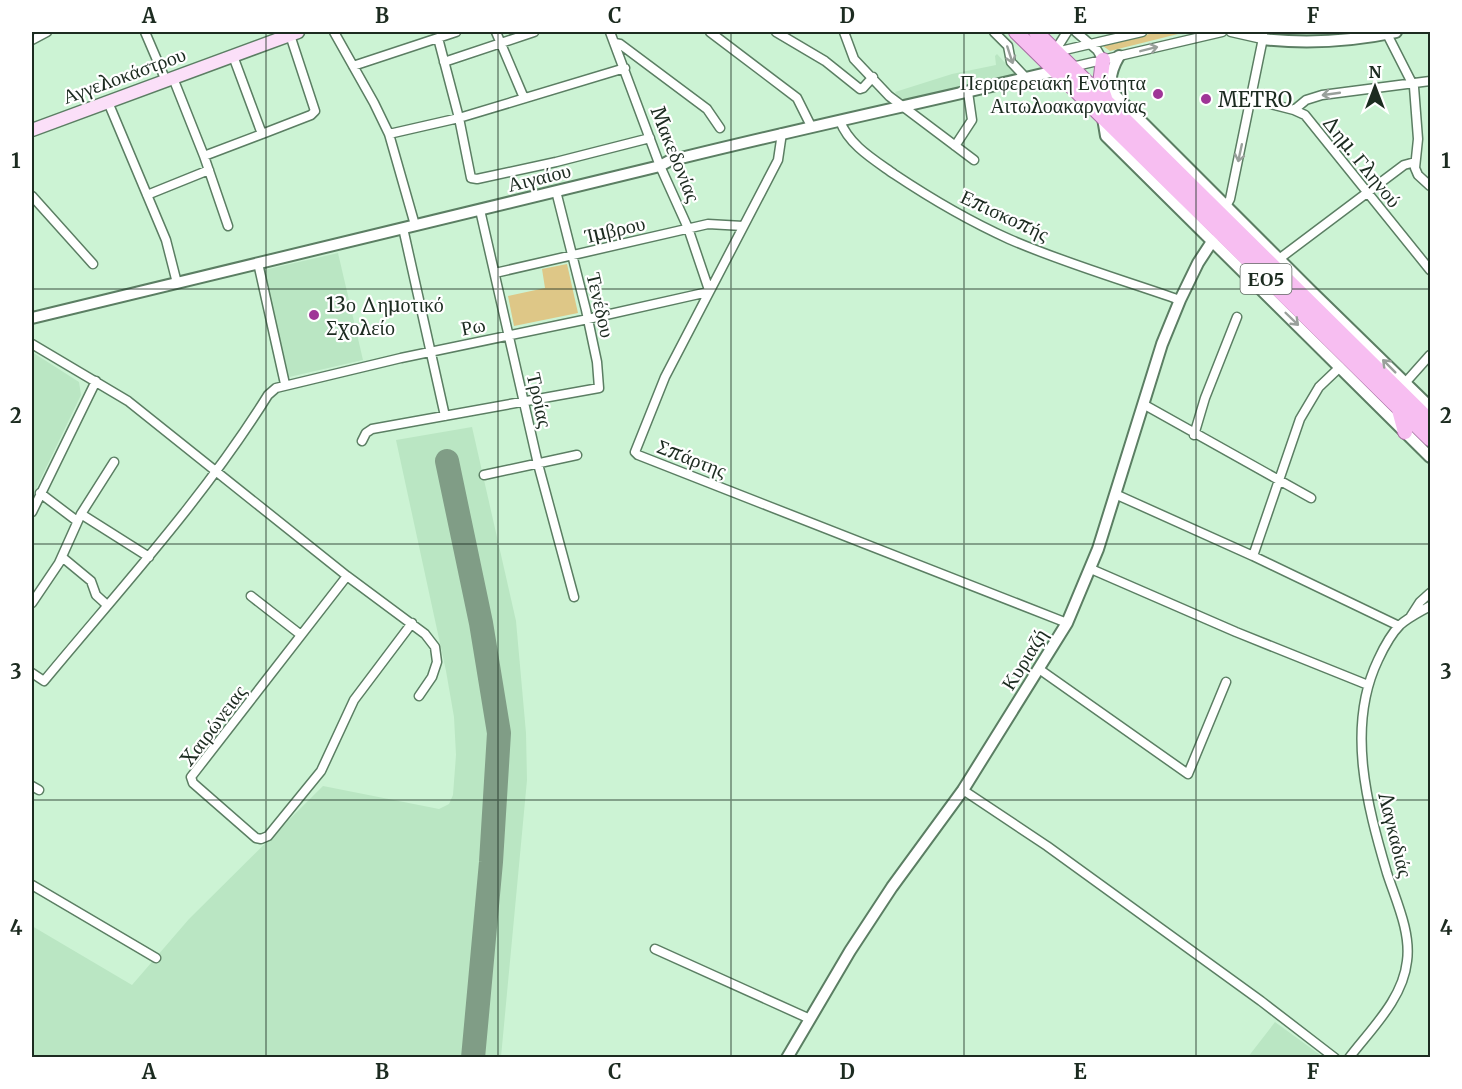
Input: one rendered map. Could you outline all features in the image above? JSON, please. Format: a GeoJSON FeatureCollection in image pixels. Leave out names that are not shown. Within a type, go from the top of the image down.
{"type":"FeatureCollection","features":[{"type":"Feature","properties":{"kind":"main road","name":"ΕΟ5"},"geometry":{"type":"LineString","coordinates":[[1016,32],[1103,118],[1431,421]]}},
{"type":"Feature","properties":{"kind":"main road","name":"ΕΟ5"},"geometry":{"type":"LineString","coordinates":[[1036,32],[1108,102],[1431,439]]}},
{"type":"Feature","properties":{"kind":"main road","name":"Αγγελοκάστρου"},"geometry":{"type":"LineString","coordinates":[[32,130],[233,56],[271,36],[294,33]]}},
{"type":"Feature","properties":{"kind":"main road"},"geometry":{"type":"LineString","coordinates":[[1103,60],[1100,84],[1108,102]]}},
{"type":"Feature","properties":{"kind":"main road"},"geometry":{"type":"LineString","coordinates":[[1250,278],[1311,291]]}},
{"type":"Feature","properties":{"kind":"main road"},"geometry":{"type":"LineString","coordinates":[[1358,336],[1364,357]]}},
{"type":"Feature","properties":{"kind":"main road"},"geometry":{"type":"LineString","coordinates":[[1399,408],[1405,432]]}},
{"type":"Feature","properties":{"kind":"street"},"geometry":{"type":"LineString","coordinates":[[32,40],[47,32]]}},
{"type":"Feature","properties":{"kind":"street"},"geometry":{"type":"LineString","coordinates":[[145,32],[204,156],[228,226]]}},
{"type":"Feature","properties":{"kind":"street"},"geometry":{"type":"LineString","coordinates":[[334,32],[374,103],[388,134],[415,225]]}},
{"type":"Feature","properties":{"kind":"street"},"geometry":{"type":"LineString","coordinates":[[353,66],[456,32]]}},
{"type":"Feature","properties":{"kind":"street"},"geometry":{"type":"LineString","coordinates":[[496,32],[524,98]]}},
{"type":"Feature","properties":{"kind":"street"},"geometry":{"type":"LineString","coordinates":[[444,62],[534,32]]}},
{"type":"Feature","properties":{"kind":"street","name":"Μακεδονίας"},"geometry":{"type":"LineString","coordinates":[[610,32],[660,166],[688,228],[709,291]]}},
{"type":"Feature","properties":{"kind":"street"},"geometry":{"type":"LineString","coordinates":[[710,32],[799,99],[811,126]]}},
{"type":"Feature","properties":{"kind":"street"},"geometry":{"type":"LineString","coordinates":[[776,32],[825,61],[860,89],[873,77]]}},
{"type":"Feature","properties":{"kind":"street"},"geometry":{"type":"LineString","coordinates":[[844,32],[854,59],[889,96],[974,160]]}},
{"type":"Feature","properties":{"kind":"street"},"geometry":{"type":"LineString","coordinates":[[994,32],[1008,46],[1011,62],[1026,78]]}},
{"type":"Feature","properties":{"kind":"street"},"geometry":{"type":"LineString","coordinates":[[1055,51],[1067,32]]}},
{"type":"Feature","properties":{"kind":"street"},"geometry":{"type":"LineString","coordinates":[[1076,32],[1091,44],[1103,60]]}},
{"type":"Feature","properties":{"kind":"street"},"geometry":{"type":"LineString","coordinates":[[1055,51],[1142,32]]}},
{"type":"Feature","properties":{"kind":"street"},"geometry":{"type":"LineString","coordinates":[[1072,68],[1222,32]]}},
{"type":"Feature","properties":{"kind":"street"},"geometry":{"type":"LineString","coordinates":[[1231,32],[1319,41],[1390,32],[1413,83],[1418,139],[1415,162],[1418,175],[1431,186]]}},
{"type":"Feature","properties":{"kind":"street"},"geometry":{"type":"LineString","coordinates":[[204,156],[311,115],[315,111],[294,33]]}},
{"type":"Feature","properties":{"kind":"street"},"geometry":{"type":"LineString","coordinates":[[1226,206],[1230,199],[1262,35]]}},
{"type":"Feature","properties":{"kind":"street"},"geometry":{"type":"LineString","coordinates":[[438,38],[459,118],[469,177],[475,180],[650,138]]}},
{"type":"Feature","properties":{"kind":"street"},"geometry":{"type":"LineString","coordinates":[[615,43],[620,44],[707,109],[720,128]]}},
{"type":"Feature","properties":{"kind":"street"},"geometry":{"type":"LineString","coordinates":[[233,56],[262,134]]}},
{"type":"Feature","properties":{"kind":"street"},"geometry":{"type":"LineString","coordinates":[[1119,56],[1111,80],[1113,93],[1431,407]]}},
{"type":"Feature","properties":{"kind":"street"},"geometry":{"type":"LineString","coordinates":[[388,134],[459,118],[625,68]]}},
{"type":"Feature","properties":{"kind":"street","name":"Αιγαίου"},"geometry":{"type":"LineString","coordinates":[[32,318],[660,166],[669,161],[782,133],[904,108],[1055,71]]}},
{"type":"Feature","properties":{"kind":"street"},"geometry":{"type":"LineString","coordinates":[[1294,110],[1306,100],[1322,95],[1431,81]]}},
{"type":"Feature","properties":{"kind":"street"},"geometry":{"type":"LineString","coordinates":[[955,146],[972,120],[968,92]]}},
{"type":"Feature","properties":{"kind":"street","name":"Δημ. Γληνού"},"geometry":{"type":"LineString","coordinates":[[1251,99],[1294,110],[1306,117],[1431,270]]}},
{"type":"Feature","properties":{"kind":"street"},"geometry":{"type":"LineString","coordinates":[[108,102],[166,240],[177,283]]}},
{"type":"Feature","properties":{"kind":"street"},"geometry":{"type":"LineString","coordinates":[[1103,118],[1106,136],[1431,457]]}},
{"type":"Feature","properties":{"kind":"street","name":"Επισκοπής"},"geometry":{"type":"LineString","coordinates":[[840,120],[845,133],[863,152],[919,191],[979,224],[1026,246],[1180,300]]}},
{"type":"Feature","properties":{"kind":"street","name":"Σπάρτης"},"geometry":{"type":"LineString","coordinates":[[782,133],[778,160],[665,377],[635,447],[636,454],[1067,623]]}},
{"type":"Feature","properties":{"kind":"street"},"geometry":{"type":"LineString","coordinates":[[1279,259],[1404,165],[1415,162]]}},
{"type":"Feature","properties":{"kind":"street"},"geometry":{"type":"LineString","coordinates":[[147,195],[209,170]]}},
{"type":"Feature","properties":{"kind":"street","name":"Τενέδου"},"geometry":{"type":"LineString","coordinates":[[524,403],[596,390],[599,386],[597,362],[588,319],[556,191]]}},
{"type":"Feature","properties":{"kind":"street"},"geometry":{"type":"LineString","coordinates":[[33,200],[93,264]]}},
{"type":"Feature","properties":{"kind":"street","name":"Τροίας"},"geometry":{"type":"LineString","coordinates":[[480,210],[538,464],[574,597]]}},
{"type":"Feature","properties":{"kind":"street","name":"Ίμβρου"},"geometry":{"type":"LineString","coordinates":[[495,273],[688,228],[715,223],[743,226]]}},
{"type":"Feature","properties":{"kind":"street"},"geometry":{"type":"LineString","coordinates":[[403,228],[446,416]]}},
{"type":"Feature","properties":{"kind":"street","name":"Κυριαζή"},"geometry":{"type":"LineString","coordinates":[[787,1058],[868,923],[963,790],[1067,623],[1091,569],[1162,344],[1198,263],[1213,240]]}},
{"type":"Feature","properties":{"kind":"street"},"geometry":{"type":"LineString","coordinates":[[258,263],[285,384]]}},
{"type":"Feature","properties":{"kind":"street","name":"Ρω"},"geometry":{"type":"LineString","coordinates":[[32,673],[44,681],[149,557],[215,472],[268,395],[276,388],[285,384],[432,351],[709,291]]}},
{"type":"Feature","properties":{"kind":"street"},"geometry":{"type":"LineString","coordinates":[[1194,435],[1205,398],[1237,317]]}},
{"type":"Feature","properties":{"kind":"street"},"geometry":{"type":"LineString","coordinates":[[32,344],[96,381],[144,414],[347,576],[412,623],[433,642],[437,657],[436,670],[419,696]]}},
{"type":"Feature","properties":{"kind":"street"},"geometry":{"type":"LineString","coordinates":[[1405,383],[1431,355]]}},
{"type":"Feature","properties":{"kind":"street"},"geometry":{"type":"LineString","coordinates":[[1253,556],[1295,430],[1305,408],[1319,387],[1340,366]]}},
{"type":"Feature","properties":{"kind":"street"},"geometry":{"type":"LineString","coordinates":[[32,512],[96,381]]}},
{"type":"Feature","properties":{"kind":"street"},"geometry":{"type":"LineString","coordinates":[[362,441],[366,433],[372,429],[524,403]]}},
{"type":"Feature","properties":{"kind":"street"},"geometry":{"type":"LineString","coordinates":[[1143,405],[1311,498]]}},
{"type":"Feature","properties":{"kind":"street"},"geometry":{"type":"LineString","coordinates":[[484,475],[577,455]]}},
{"type":"Feature","properties":{"kind":"street"},"geometry":{"type":"LineString","coordinates":[[32,603],[62,557],[79,518],[114,462]]}},
{"type":"Feature","properties":{"kind":"street"},"geometry":{"type":"LineString","coordinates":[[40,493],[79,518],[149,557]]}},
{"type":"Feature","properties":{"kind":"street"},"geometry":{"type":"LineString","coordinates":[[1115,494],[1253,556],[1399,626]]}},
{"type":"Feature","properties":{"kind":"street"},"geometry":{"type":"LineString","coordinates":[[62,557],[91,580],[96,595],[107,605]]}},
{"type":"Feature","properties":{"kind":"street"},"geometry":{"type":"LineString","coordinates":[[1091,569],[1225,628],[1368,685]]}},
{"type":"Feature","properties":{"kind":"street","name":"Χαιρώνειας"},"geometry":{"type":"LineString","coordinates":[[347,576],[192,777],[193,783],[258,839],[268,836],[321,771],[354,700],[412,623]]}},
{"type":"Feature","properties":{"kind":"street","name":"Λαγκαδιάς"},"geometry":{"type":"LineString","coordinates":[[1411,616],[1420,602],[1431,593]]}},
{"type":"Feature","properties":{"kind":"street"},"geometry":{"type":"LineString","coordinates":[[251,596],[301,635]]}},
{"type":"Feature","properties":{"kind":"street","name":"Λαγκαδιάς"},"geometry":{"type":"LineString","coordinates":[[1349,1058],[1397,994],[1408,954],[1404,928],[1375,825],[1363,763],[1361,728],[1365,695],[1387,641],[1411,616],[1431,606]]}},
{"type":"Feature","properties":{"kind":"street"},"geometry":{"type":"LineString","coordinates":[[1039,669],[1188,774],[1226,682]]}},
{"type":"Feature","properties":{"kind":"street"},"geometry":{"type":"LineString","coordinates":[[963,790],[1047,846],[1261,1001],[1335,1058]]}},
{"type":"Feature","properties":{"kind":"street"},"geometry":{"type":"LineString","coordinates":[[32,885],[156,958]]}},
{"type":"Feature","properties":{"kind":"street"},"geometry":{"type":"LineString","coordinates":[[655,949],[810,1019]]}},
{"type":"Feature","properties":{"kind":"shaded area"},"geometry":{"type":"Polygon","coordinates":[[[1157,32],[1186,32],[1110,51],[1103,46],[1157,32]]]}},
{"type":"Feature","properties":{"kind":"shaded area"},"geometry":{"type":"Polygon","coordinates":[[[997,54],[1017,76],[909,100],[899,98],[895,92],[952,74],[996,65],[995,56],[997,54]]]}},
{"type":"Feature","properties":{"kind":"shaded area","name":"13ο Δημοτικό Σχολείο"},"geometry":{"type":"Polygon","coordinates":[[[338,253],[363,360],[289,377],[264,270],[338,253]]]}},
{"type":"Feature","properties":{"kind":"shaded area"},"geometry":{"type":"Polygon","coordinates":[[[567,264],[578,313],[514,326],[508,296],[545,288],[542,269],[567,264]]]}},
{"type":"Feature","properties":{"kind":"shaded area"},"geometry":{"type":"Polygon","coordinates":[[[32,352],[79,382],[81,395],[32,497],[32,352]]]}},
{"type":"Feature","properties":{"kind":"shaded area"},"geometry":{"type":"Polygon","coordinates":[[[472,427],[516,621],[526,733],[527,780],[501,1057],[32,1058],[32,926],[132,985],[189,919],[323,786],[439,809],[449,804],[453,795],[456,755],[454,717],[396,440],[472,427]]]}},
{"type":"Feature","properties":{"kind":"shaded area"},"geometry":{"type":"Polygon","coordinates":[[[1275,1022],[1323,1057],[1248,1057],[1275,1022]]]}},
{"type":"Feature","properties":{"kind":"taxiway"},"geometry":{"type":"LineString","coordinates":[[447,461],[481,623],[499,733],[491,862],[473,1058]]}},
{"type":"Feature","properties":{"kind":"place","name":"Περιφερειακή Ενότητα Αιτωλοακαρνανίας"},"geometry":{"type":"Point","coordinates":[1158,94]}},
{"type":"Feature","properties":{"kind":"place","name":"METRO"},"geometry":{"type":"Point","coordinates":[1206,99]}},
{"type":"Feature","properties":{"kind":"place","name":"13ο Δημοτικό Σχολείο"},"geometry":{"type":"Point","coordinates":[314,315]}}]}
